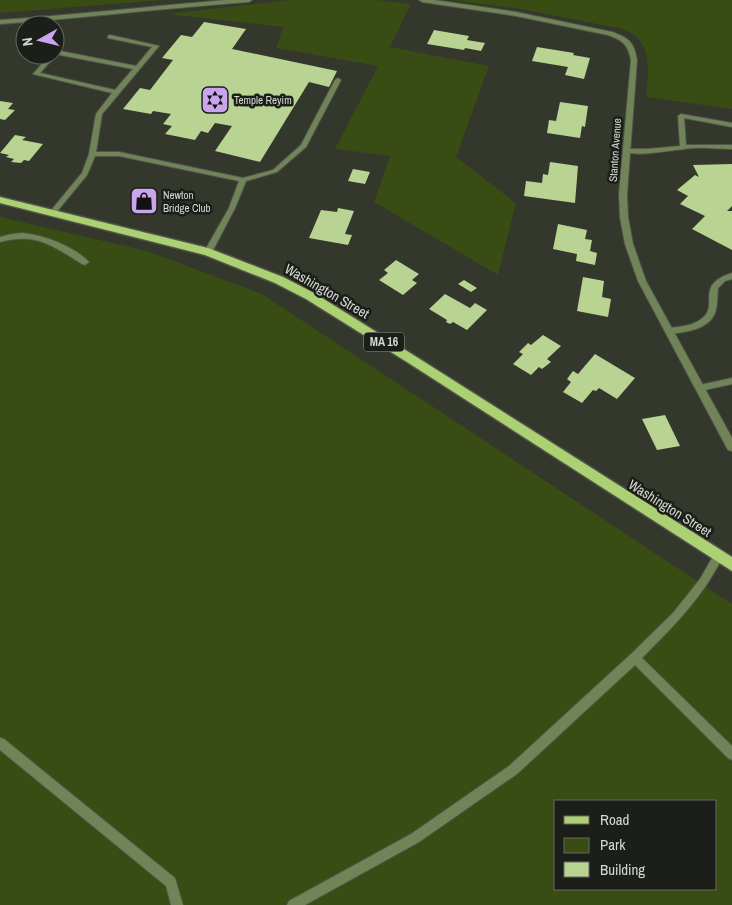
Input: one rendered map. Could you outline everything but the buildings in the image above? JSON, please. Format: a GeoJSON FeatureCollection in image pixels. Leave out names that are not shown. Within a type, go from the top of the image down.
{"type":"FeatureCollection","features":[{"type":"Feature","properties":{"kind":"main road","name":"Washington Street"},"geometry":{"type":"LineString","coordinates":[[0,200],[208,252],[279,280],[324,304],[732,564]]}},
{"type":"Feature","properties":{"kind":"street"},"geometry":{"type":"LineString","coordinates":[[0,22],[77,17],[148,8],[249,0]]}},
{"type":"Feature","properties":{"kind":"street","name":"Stanton Avenue"},"geometry":{"type":"LineString","coordinates":[[422,0],[563,22],[603,31],[623,38],[630,46],[634,55],[623,206],[629,244],[642,281],[732,447]]}},
{"type":"Feature","properties":{"kind":"lane"},"geometry":{"type":"LineString","coordinates":[[52,213],[85,174],[92,154],[99,114],[156,46],[110,37]]}},
{"type":"Feature","properties":{"kind":"lane"},"geometry":{"type":"LineString","coordinates":[[65,56],[137,68]]}},
{"type":"Feature","properties":{"kind":"lane"},"geometry":{"type":"LineString","coordinates":[[44,65],[36,74],[116,92]]}},
{"type":"Feature","properties":{"kind":"lane"},"geometry":{"type":"LineString","coordinates":[[92,154],[118,154],[243,180],[275,171],[304,146],[338,80]]}},
{"type":"Feature","properties":{"kind":"lane"},"geometry":{"type":"LineString","coordinates":[[683,147],[681,116],[732,124]]}},
{"type":"Feature","properties":{"kind":"lane"},"geometry":{"type":"LineString","coordinates":[[626,151],[683,147],[732,147]]}},
{"type":"Feature","properties":{"kind":"lane"},"geometry":{"type":"LineString","coordinates":[[208,252],[232,208],[243,180]]}},
{"type":"Feature","properties":{"kind":"lane"},"geometry":{"type":"LineString","coordinates":[[0,240],[8,236],[26,234],[46,239],[85,262]]}},
{"type":"Feature","properties":{"kind":"lane"},"geometry":{"type":"LineString","coordinates":[[670,331],[693,326],[706,320],[712,308],[715,284],[732,276]]}},
{"type":"Feature","properties":{"kind":"lane"},"geometry":{"type":"LineString","coordinates":[[700,388],[732,381]]}},
{"type":"Feature","properties":{"kind":"lane"},"geometry":{"type":"LineString","coordinates":[[293,905],[415,838],[513,770],[635,658],[677,616],[703,582],[718,556]]}},
{"type":"Feature","properties":{"kind":"lane"},"geometry":{"type":"LineString","coordinates":[[635,658],[732,754]]}},
{"type":"Feature","properties":{"kind":"lane"},"geometry":{"type":"LineString","coordinates":[[0,743],[170,882],[177,905]]}},
{"type":"Feature","properties":{"kind":"green space"},"geometry":{"type":"Polygon","coordinates":[[[0,0],[164,0],[0,13],[0,0]]]}},
{"type":"Feature","properties":{"kind":"green space"},"geometry":{"type":"Polygon","coordinates":[[[288,0],[377,0],[411,4],[390,47],[489,66],[456,157],[516,203],[498,275],[374,202],[390,156],[335,149],[378,66],[276,48],[283,27],[167,14],[288,0]]]}},
{"type":"Feature","properties":{"kind":"green space"},"geometry":{"type":"Polygon","coordinates":[[[452,0],[732,0],[732,109],[646,97],[647,57],[640,41],[633,34],[623,29],[520,9],[452,0]]]}},
{"type":"Feature","properties":{"kind":"green space"},"geometry":{"type":"Polygon","coordinates":[[[0,217],[147,251],[262,294],[732,604],[732,905],[0,905],[0,217]]]}},
{"type":"Feature","properties":{"kind":"place","name":"Temple Reyim"},"geometry":{"type":"Point","coordinates":[215,100]}},
{"type":"Feature","properties":{"kind":"place","name":"Newton Bridge Club"},"geometry":{"type":"Point","coordinates":[144,201]}}]}
